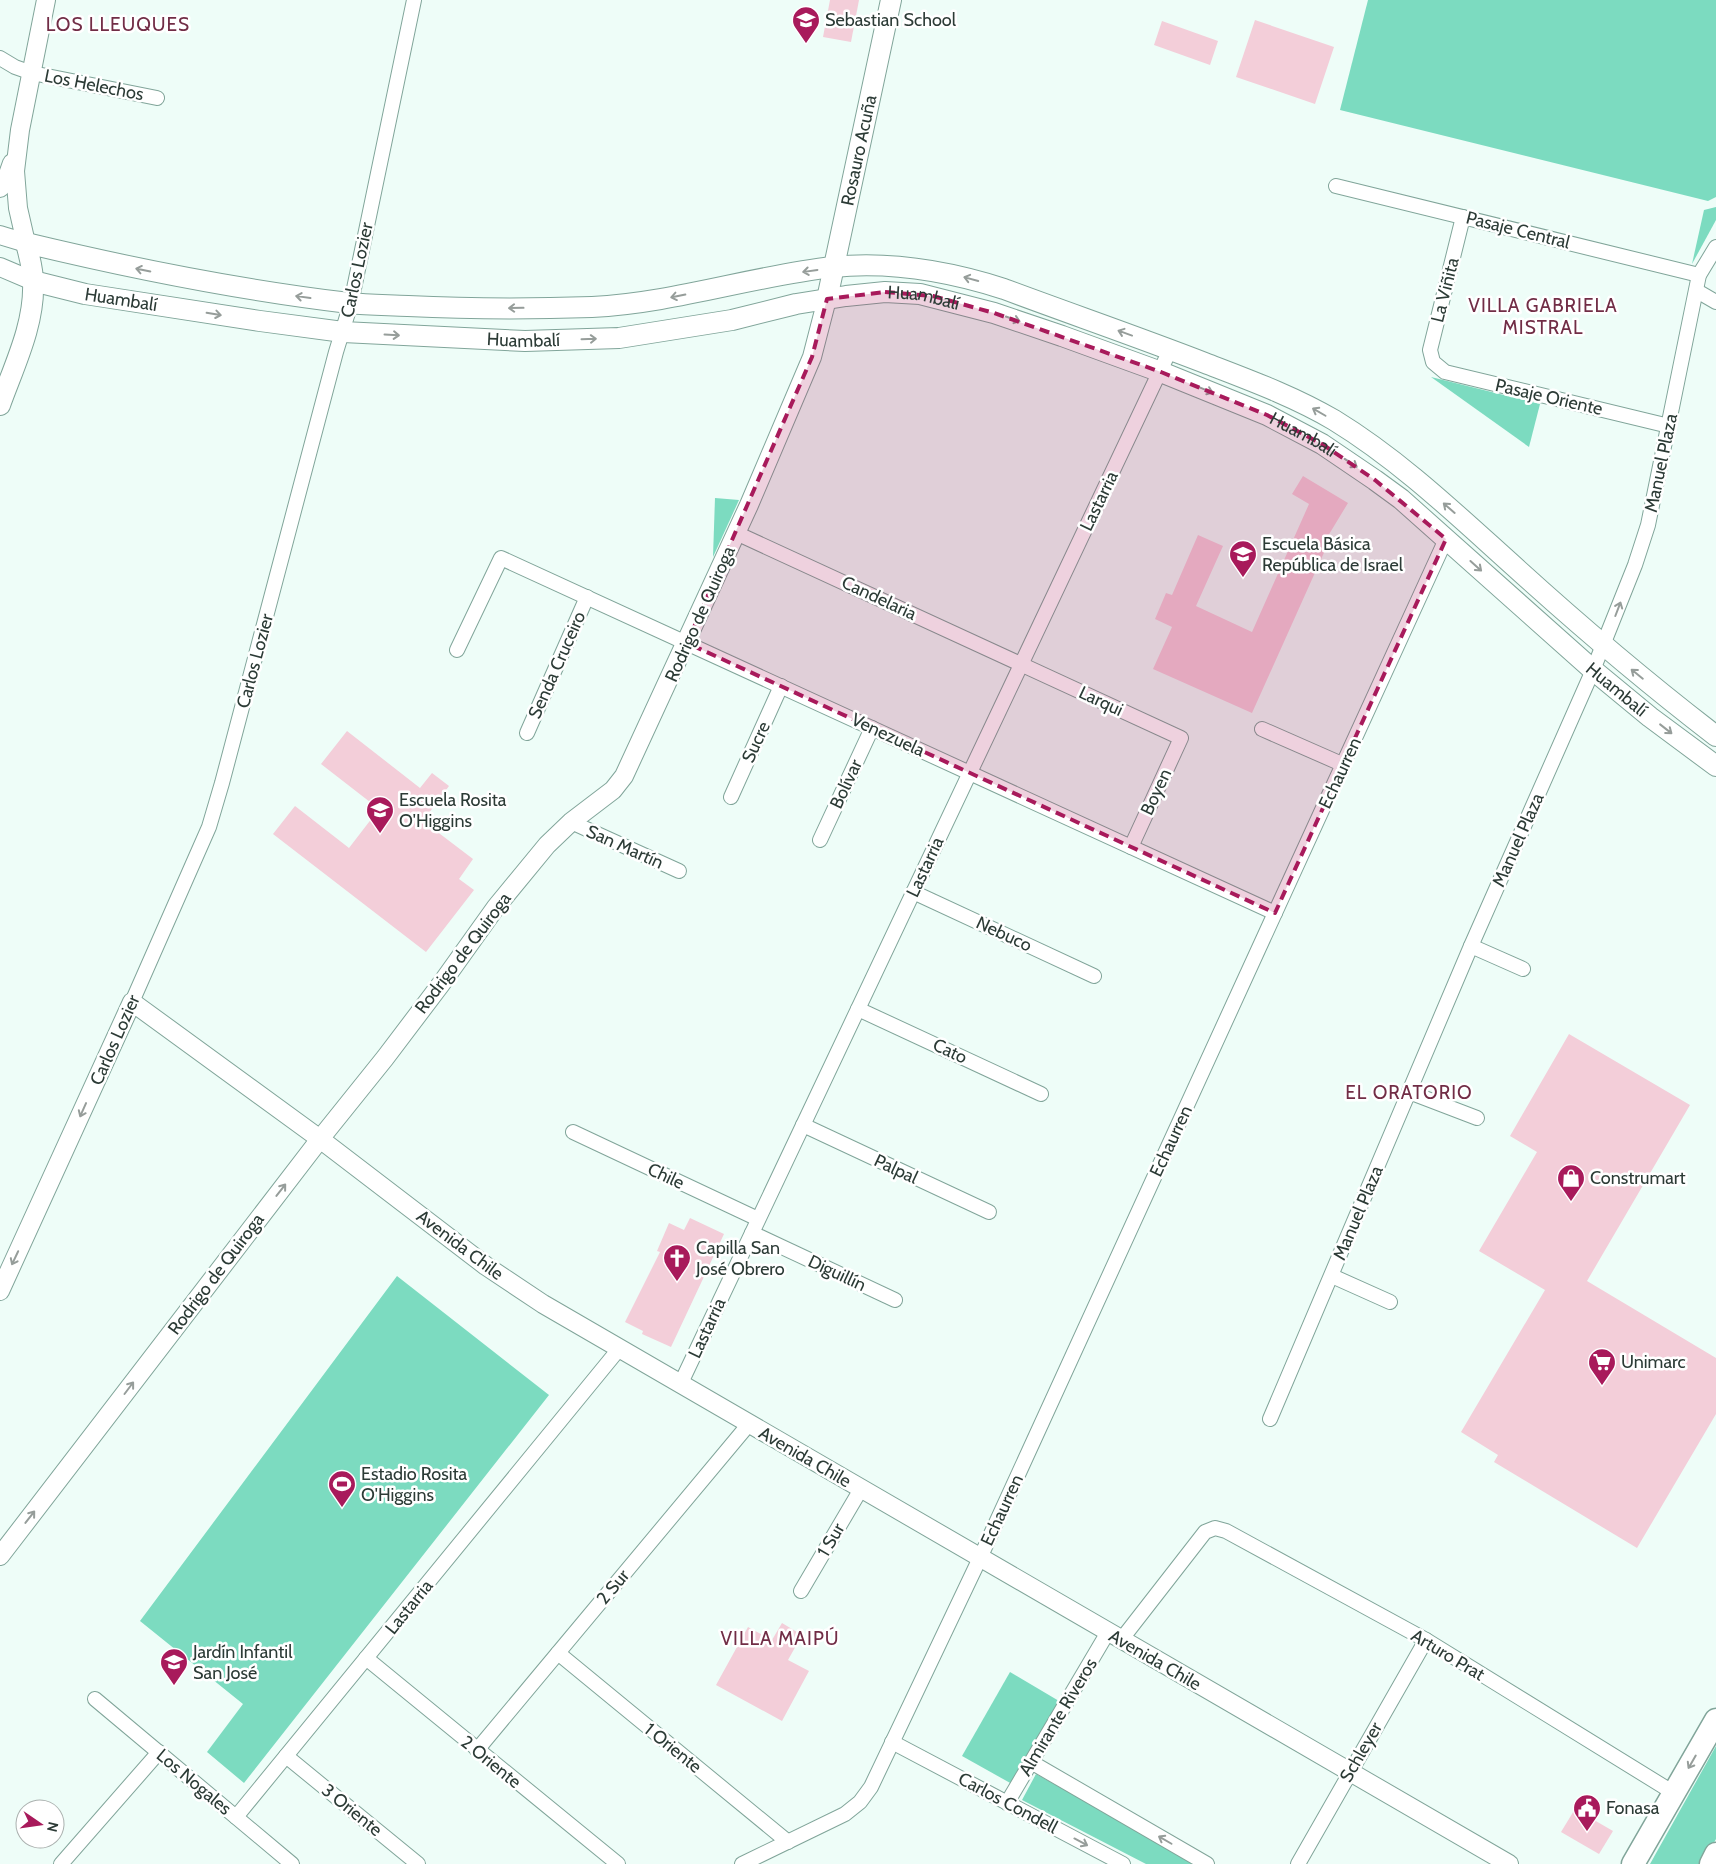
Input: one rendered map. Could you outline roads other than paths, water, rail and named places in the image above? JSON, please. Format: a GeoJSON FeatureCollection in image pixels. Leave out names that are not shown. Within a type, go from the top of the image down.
{"type":"FeatureCollection","features":[{"type":"Feature","properties":{"kind":"main road","name":"Rosauro Acuña"},"geometry":{"type":"LineString","coordinates":[[827,299],[891,0]]}},
{"type":"Feature","properties":{"kind":"main road","name":"Huambalí"},"geometry":{"type":"LineString","coordinates":[[26,243],[141,270],[235,287],[351,303],[487,309],[594,307],[630,304],[834,267],[867,266],[907,267],[953,275],[1004,289],[1259,384],[1308,406],[1359,437],[1404,470],[1446,505],[1603,646],[1716,736]]}},
{"type":"Feature","properties":{"kind":"main road"},"geometry":{"type":"LineString","coordinates":[[0,405],[27,328],[33,295],[32,265],[26,243]]}},
{"type":"Feature","properties":{"kind":"main road","name":"Huambalí"},"geometry":{"type":"LineString","coordinates":[[33,281],[85,294],[343,332],[525,341],[619,338],[732,320],[796,304],[885,292],[908,292],[926,295],[994,313],[1161,372],[1267,415],[1322,444],[1381,484],[1446,539],[1593,670],[1650,717],[1716,766]]}},
{"type":"Feature","properties":{"kind":"main road"},"geometry":{"type":"LineString","coordinates":[[1633,1864],[1716,1720]]}},
{"type":"Feature","properties":{"kind":"main road"},"geometry":{"type":"LineString","coordinates":[[1710,1864],[1716,1854]]}},
{"type":"Feature","properties":{"kind":"street"},"geometry":{"type":"LineString","coordinates":[[0,188],[5,183],[16,151],[46,0]]}},
{"type":"Feature","properties":{"kind":"street","name":"Carlos Lozier"},"geometry":{"type":"LineString","coordinates":[[0,1291],[132,1002],[216,806],[336,352],[351,303],[414,0]]}},
{"type":"Feature","properties":{"kind":"street","name":"Los Helechos"},"geometry":{"type":"LineString","coordinates":[[0,58],[15,67],[32,73],[157,98]]}},
{"type":"Feature","properties":{"kind":"street"},"geometry":{"type":"LineString","coordinates":[[16,151],[14,181],[26,243]]}},
{"type":"Feature","properties":{"kind":"street","name":"Pasaje Central"},"geometry":{"type":"LineString","coordinates":[[1336,186],[1699,275]]}},
{"type":"Feature","properties":{"kind":"street","name":"La Viñita"},"geometry":{"type":"LineString","coordinates":[[1433,362],[1430,350],[1463,217]]}},
{"type":"Feature","properties":{"kind":"street","name":"Huambalí"},"geometry":{"type":"LineString","coordinates":[[0,235],[26,243]]}},
{"type":"Feature","properties":{"kind":"street","name":"Manuel Plaza"},"geometry":{"type":"LineString","coordinates":[[1270,1420],[1471,946],[1593,670],[1635,565],[1648,525],[1699,275],[1716,247]]}},
{"type":"Feature","properties":{"kind":"street","name":"Huambalí"},"geometry":{"type":"LineString","coordinates":[[0,267],[33,281]]}},
{"type":"Feature","properties":{"kind":"street"},"geometry":{"type":"LineString","coordinates":[[1697,291],[1716,302]]}},
{"type":"Feature","properties":{"kind":"street","name":"Rodrigo de Quiroga"},"geometry":{"type":"LineString","coordinates":[[0,1556],[320,1138],[441,984],[496,907],[547,845],[571,822],[613,790],[624,776],[687,643],[812,357],[827,299]]}},
{"type":"Feature","properties":{"kind":"street","name":"Lastarria"},"geometry":{"type":"LineString","coordinates":[[680,1385],[1170,350]]}},
{"type":"Feature","properties":{"kind":"street","name":"Pasaje Oriente"},"geometry":{"type":"LineString","coordinates":[[1433,362],[1445,372],[1669,426]]}},
{"type":"Feature","properties":{"kind":"street","name":"Candelaria"},"geometry":{"type":"LineString","coordinates":[[736,533],[1021,664]]}},
{"type":"Feature","properties":{"kind":"street","name":"Echaurren"},"geometry":{"type":"LineString","coordinates":[[892,1742],[980,1558],[1446,539]]}},
{"type":"Feature","properties":{"kind":"street","name":"Venezuela"},"geometry":{"type":"LineString","coordinates":[[457,650],[501,558],[1275,913]]}},
{"type":"Feature","properties":{"kind":"street","name":"Senda Cruceiro"},"geometry":{"type":"LineString","coordinates":[[527,733],[587,597]]}},
{"type":"Feature","properties":{"kind":"street","name":"Larqui"},"geometry":{"type":"LineString","coordinates":[[1021,664],[1181,738]]}},
{"type":"Feature","properties":{"kind":"street","name":"Sucre"},"geometry":{"type":"LineString","coordinates":[[731,797],[782,686]]}},
{"type":"Feature","properties":{"kind":"street","name":"Bolívar"},"geometry":{"type":"LineString","coordinates":[[820,840],[872,728]]}},
{"type":"Feature","properties":{"kind":"street"},"geometry":{"type":"LineString","coordinates":[[1262,729],[1344,765]]}},
{"type":"Feature","properties":{"kind":"street","name":"Boyen"},"geometry":{"type":"LineString","coordinates":[[1131,847],[1181,738]]}},
{"type":"Feature","properties":{"kind":"street","name":"San Martín"},"geometry":{"type":"LineString","coordinates":[[571,822],[679,871]]}},
{"type":"Feature","properties":{"kind":"street","name":"Nebuco"},"geometry":{"type":"LineString","coordinates":[[913,892],[1094,976]]}},
{"type":"Feature","properties":{"kind":"street"},"geometry":{"type":"LineString","coordinates":[[1471,946],[1523,969]]}},
{"type":"Feature","properties":{"kind":"street","name":"Avenida Chile"},"geometry":{"type":"LineString","coordinates":[[132,1002],[320,1138],[493,1271],[543,1304],[1509,1864]]}},
{"type":"Feature","properties":{"kind":"street","name":"Cato"},"geometry":{"type":"LineString","coordinates":[[858,1008],[1041,1094]]}},
{"type":"Feature","properties":{"kind":"street"},"geometry":{"type":"LineString","coordinates":[[1409,1092],[1477,1118]]}},
{"type":"Feature","properties":{"kind":"street","name":"Palpal"},"geometry":{"type":"LineString","coordinates":[[803,1126],[989,1212]]}},
{"type":"Feature","properties":{"kind":"street","name":"Chile"},"geometry":{"type":"LineString","coordinates":[[573,1132],[758,1219]]}},
{"type":"Feature","properties":{"kind":"street","name":"Diguillín"},"geometry":{"type":"LineString","coordinates":[[752,1233],[895,1300]]}},
{"type":"Feature","properties":{"kind":"street"},"geometry":{"type":"LineString","coordinates":[[1332,1276],[1390,1302]]}},
{"type":"Feature","properties":{"kind":"street","name":"Lastarria"},"geometry":{"type":"LineString","coordinates":[[236,1817],[619,1349]]}},
{"type":"Feature","properties":{"kind":"street","name":"2 Sur"},"geometry":{"type":"LineString","coordinates":[[477,1750],[748,1424]]}},
{"type":"Feature","properties":{"kind":"street","name":"1 Sur"},"geometry":{"type":"LineString","coordinates":[[801,1591],[860,1489]]}},
{"type":"Feature","properties":{"kind":"street","name":"Almirante Riveros"},"geometry":{"type":"LineString","coordinates":[[1007,1803],[1031,1762],[1115,1636],[1204,1532],[1215,1528]]}},
{"type":"Feature","properties":{"kind":"street","name":"Arturo Prat"},"geometry":{"type":"LineString","coordinates":[[1215,1528],[1226,1531],[1426,1640],[1674,1793]]}},
{"type":"Feature","properties":{"kind":"street","name":"Schleyer"},"geometry":{"type":"LineString","coordinates":[[1298,1864],[1426,1640]]}},
{"type":"Feature","properties":{"kind":"street","name":"1 Oriente"},"geometry":{"type":"LineString","coordinates":[[558,1654],[788,1842]]}},
{"type":"Feature","properties":{"kind":"street","name":"2 Oriente"},"geometry":{"type":"LineString","coordinates":[[366,1658],[618,1864]]}},
{"type":"Feature","properties":{"kind":"street","name":"Los Nogales"},"geometry":{"type":"LineString","coordinates":[[95,1699],[292,1864]]}},
{"type":"Feature","properties":{"kind":"street"},"geometry":{"type":"LineString","coordinates":[[742,1864],[853,1809],[871,1787],[892,1742]]}},
{"type":"Feature","properties":{"kind":"street","name":"Carlos Condell"},"geometry":{"type":"LineString","coordinates":[[892,1742],[1123,1864]]}},
{"type":"Feature","properties":{"kind":"street"},"geometry":{"type":"LineString","coordinates":[[61,1864],[158,1752]]}},
{"type":"Feature","properties":{"kind":"street","name":"3 Oriente"},"geometry":{"type":"LineString","coordinates":[[286,1756],[418,1864]]}},
{"type":"Feature","properties":{"kind":"street"},"geometry":{"type":"LineString","coordinates":[[1031,1762],[1207,1864]]}},
{"type":"Feature","properties":{"kind":"place","name":"Sebastian School"},"geometry":{"type":"Point","coordinates":[806,44]}},
{"type":"Feature","properties":{"kind":"place","name":"Escuela Básica República de Israel"},"geometry":{"type":"Point","coordinates":[1243,578]}},
{"type":"Feature","properties":{"kind":"place","name":"Escuela Rosita O'Higgins"},"geometry":{"type":"Point","coordinates":[380,834]}},
{"type":"Feature","properties":{"kind":"place","name":"Construmart"},"geometry":{"type":"Point","coordinates":[1571,1202]}},
{"type":"Feature","properties":{"kind":"place","name":"Capilla San José Obrero"},"geometry":{"type":"Point","coordinates":[677,1282]}},
{"type":"Feature","properties":{"kind":"place","name":"Unimarc"},"geometry":{"type":"Point","coordinates":[1602,1386]}},
{"type":"Feature","properties":{"kind":"place","name":"Estadio Rosita O'Higgins"},"geometry":{"type":"Point","coordinates":[342,1508]}},
{"type":"Feature","properties":{"kind":"place","name":"Jardín Infantil San José"},"geometry":{"type":"Point","coordinates":[174,1686]}},
{"type":"Feature","properties":{"kind":"place","name":"Fonasa"},"geometry":{"type":"Point","coordinates":[1587,1832]}},
{"type":"Feature","properties":{"kind":"district","name":"LOS LLEUQUES"},"geometry":{"type":"Point","coordinates":[118,24]}},
{"type":"Feature","properties":{"kind":"district","name":"VILLA GABRIELA MISTRAL"},"geometry":{"type":"Point","coordinates":[1543,316]}},
{"type":"Feature","properties":{"kind":"district","name":"EL ORATORIO"},"geometry":{"type":"Point","coordinates":[1409,1092]}},
{"type":"Feature","properties":{"kind":"district","name":"VILLA MAIPÚ"},"geometry":{"type":"Point","coordinates":[780,1638]}}]}
